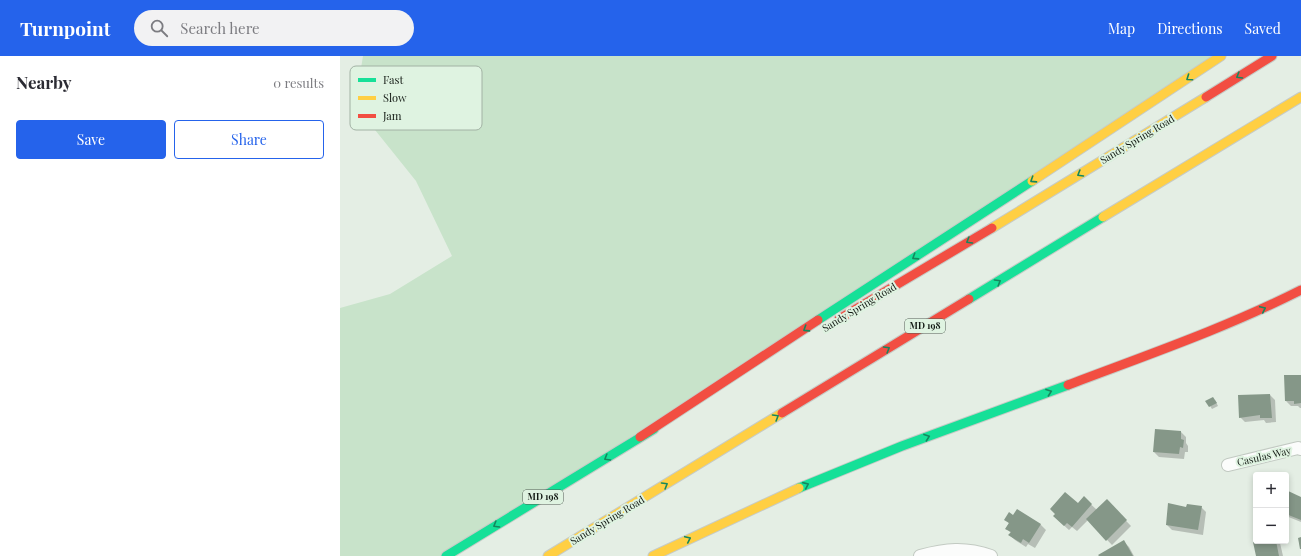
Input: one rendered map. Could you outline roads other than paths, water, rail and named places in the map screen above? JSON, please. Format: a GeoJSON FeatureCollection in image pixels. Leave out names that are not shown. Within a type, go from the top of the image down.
{"type":"FeatureCollection","features":[{"type":"Feature","properties":{"kind":"main road"},"geometry":{"type":"LineString","coordinates":[[640,437],[1221,56]]}},
{"type":"Feature","properties":{"kind":"main road","name":"Sandy Spring Road"},"geometry":{"type":"LineString","coordinates":[[830,324],[998,224],[1272,56]]}},
{"type":"Feature","properties":{"kind":"main road","name":"Sandy Spring Road"},"geometry":{"type":"LineString","coordinates":[[548,556],[1301,97]]}},
{"type":"Feature","properties":{"kind":"main road"},"geometry":{"type":"LineString","coordinates":[[653,556],[813,482],[902,446],[1213,331],[1264,309],[1301,290]]}},
{"type":"Feature","properties":{"kind":"main road"},"geometry":{"type":"LineString","coordinates":[[1149,355],[1210,327],[1264,298]]}},
{"type":"Feature","properties":{"kind":"main road","name":"MD 198"},"geometry":{"type":"LineString","coordinates":[[446,556],[640,437],[809,336]]}},
{"type":"Feature","properties":{"kind":"street","name":"Casulas Way"},"geometry":{"type":"LineString","coordinates":[[1228,465],[1298,448],[1301,449]]}},
{"type":"Feature","properties":{"kind":"street"},"geometry":{"type":"LineString","coordinates":[[920,556],[944,550],[958,549],[969,550],[990,556]]}}]}
